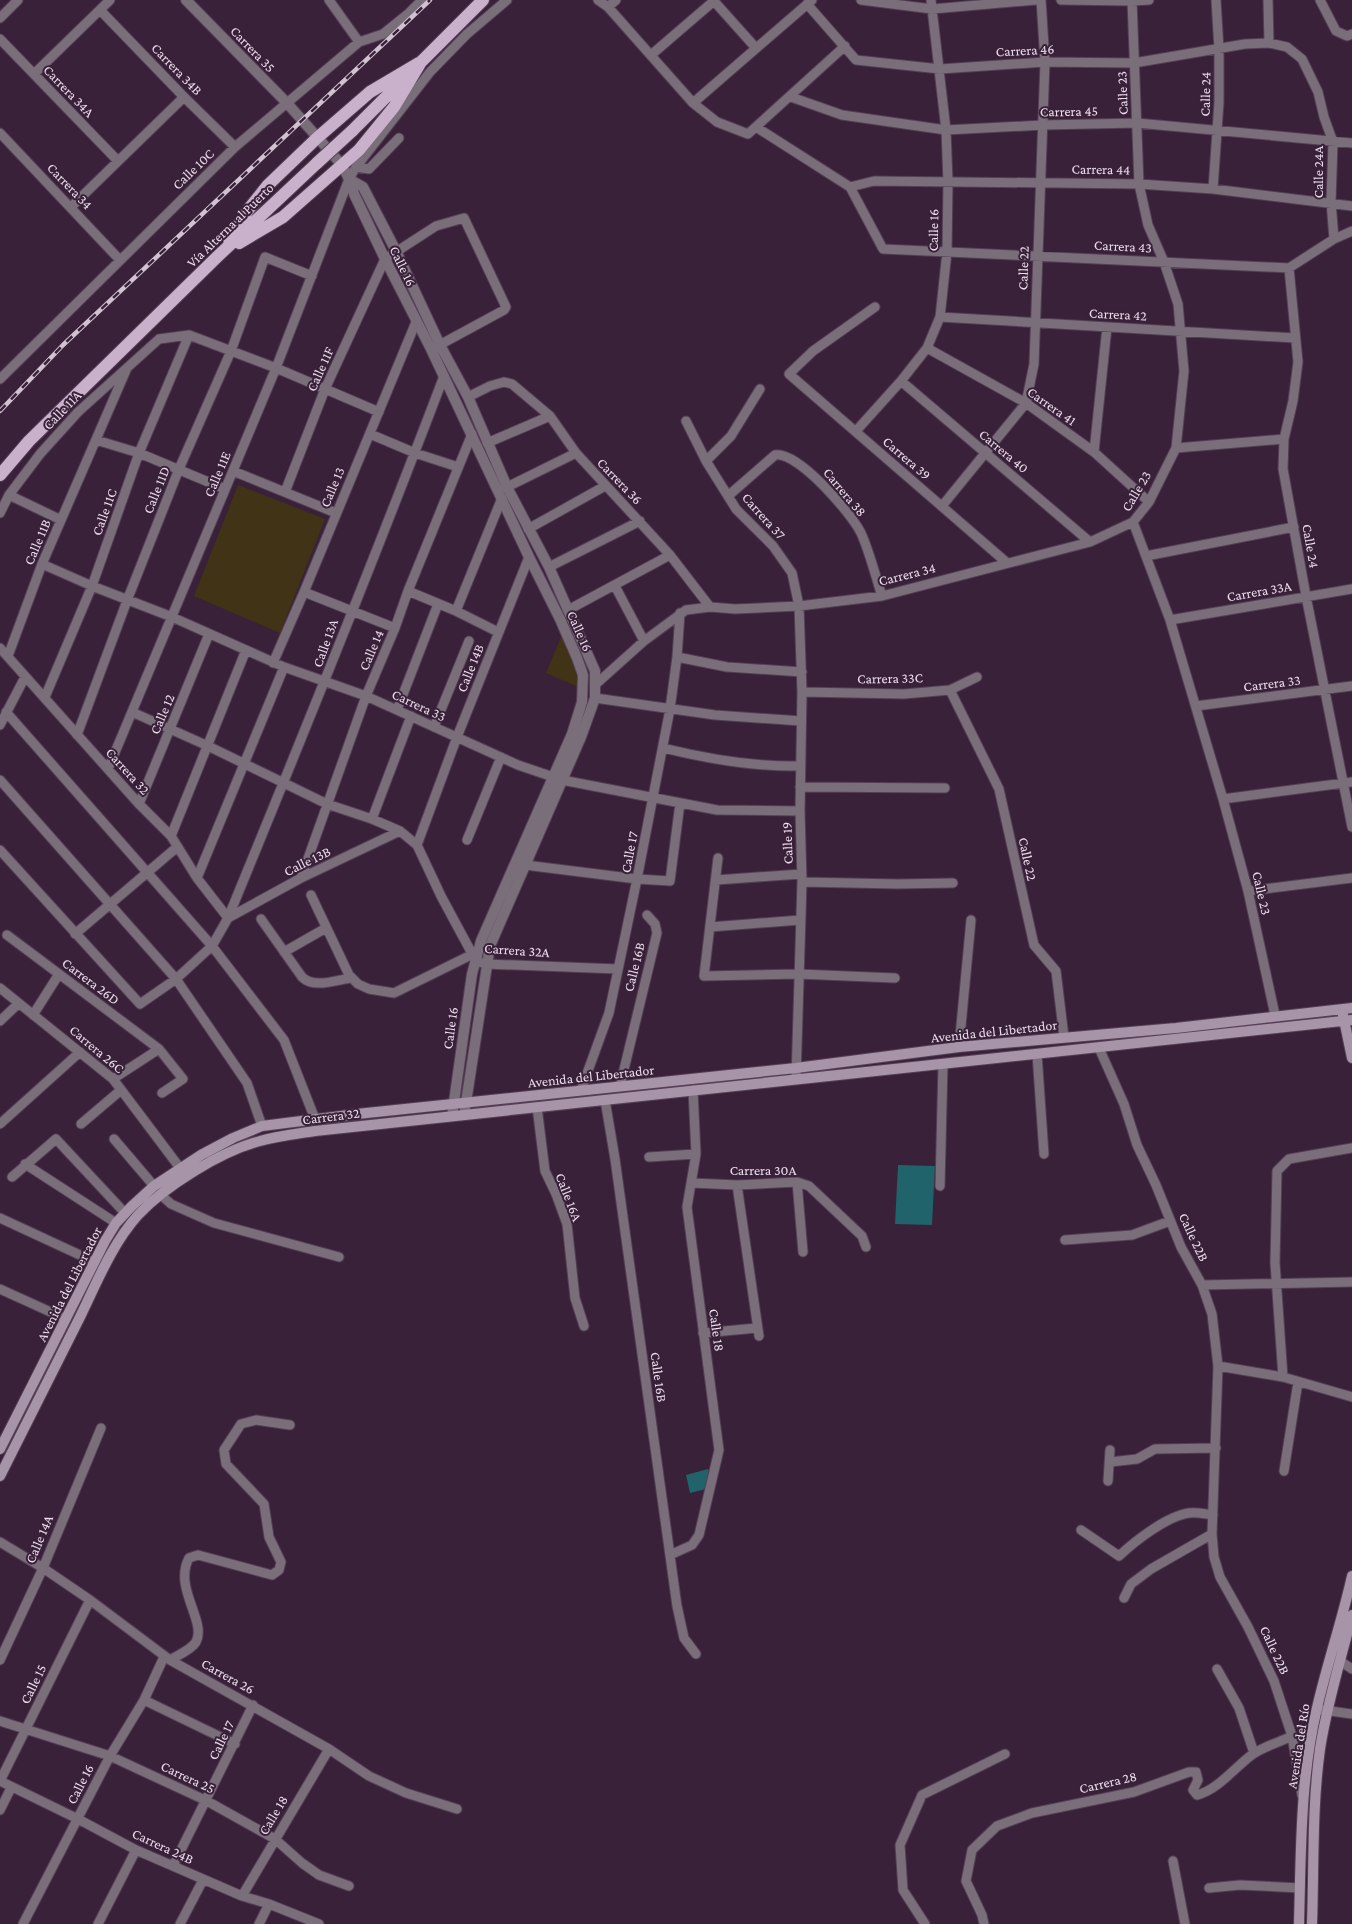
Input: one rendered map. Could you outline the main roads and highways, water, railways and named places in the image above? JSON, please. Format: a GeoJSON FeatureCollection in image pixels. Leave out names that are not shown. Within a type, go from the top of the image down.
{"type":"FeatureCollection","features":[{"type":"Feature","properties":{"kind":"main road","name":"Vía Alterna al Puerto"},"geometry":{"type":"LineString","coordinates":[[0,475],[29,441],[218,256],[352,131],[483,0]]}},
{"type":"Feature","properties":{"kind":"main road"},"geometry":{"type":"LineString","coordinates":[[218,256],[248,210],[268,185],[317,138],[370,92],[421,62]]}},
{"type":"Feature","properties":{"kind":"main road"},"geometry":{"type":"LineString","coordinates":[[218,256],[283,217],[359,150],[394,107],[421,62]]}},
{"type":"Feature","properties":{"kind":"main road"},"geometry":{"type":"LineString","coordinates":[[1347,1009],[1352,1058]]}},
{"type":"Feature","properties":{"kind":"main road","name":"Avenida del Libertador"},"geometry":{"type":"LineString","coordinates":[[0,1449],[116,1223],[154,1186],[180,1168],[233,1138],[262,1126],[466,1102],[796,1068],[960,1047],[1176,1028],[1347,1009]]}},
{"type":"Feature","properties":{"kind":"main road","name":"Avenida del Libertador"},"geometry":{"type":"LineString","coordinates":[[464,1115],[1348,1021]]}},
{"type":"Feature","properties":{"kind":"main road","name":"Carrera 32"},"geometry":{"type":"LineString","coordinates":[[206,1165],[237,1149],[260,1141],[315,1131],[464,1115]]}},
{"type":"Feature","properties":{"kind":"main road","name":"Avenida del Libertador"},"geometry":{"type":"LineString","coordinates":[[0,1476],[120,1239],[139,1215],[161,1195],[206,1165]]}},
{"type":"Feature","properties":{"kind":"main road","name":"Avenida del Río"},"geometry":{"type":"LineString","coordinates":[[1312,1924],[1314,1835],[1322,1710],[1352,1576]]}},
{"type":"Feature","properties":{"kind":"main road","name":"Avenida del Río"},"geometry":{"type":"LineString","coordinates":[[1299,1924],[1303,1803],[1310,1744],[1340,1661],[1352,1615]]}},
{"type":"Feature","properties":{"kind":"main road"},"geometry":{"type":"LineString","coordinates":[[1302,1835],[1314,1835]]}},
{"type":"Feature","properties":{"kind":"main road"},"geometry":{"type":"LineString","coordinates":[[1300,1884],[1313,1880]]}},
{"type":"Feature","properties":{"kind":"railway"},"geometry":{"type":"LineString","coordinates":[[0,411],[63,345],[430,0]]}}]}
